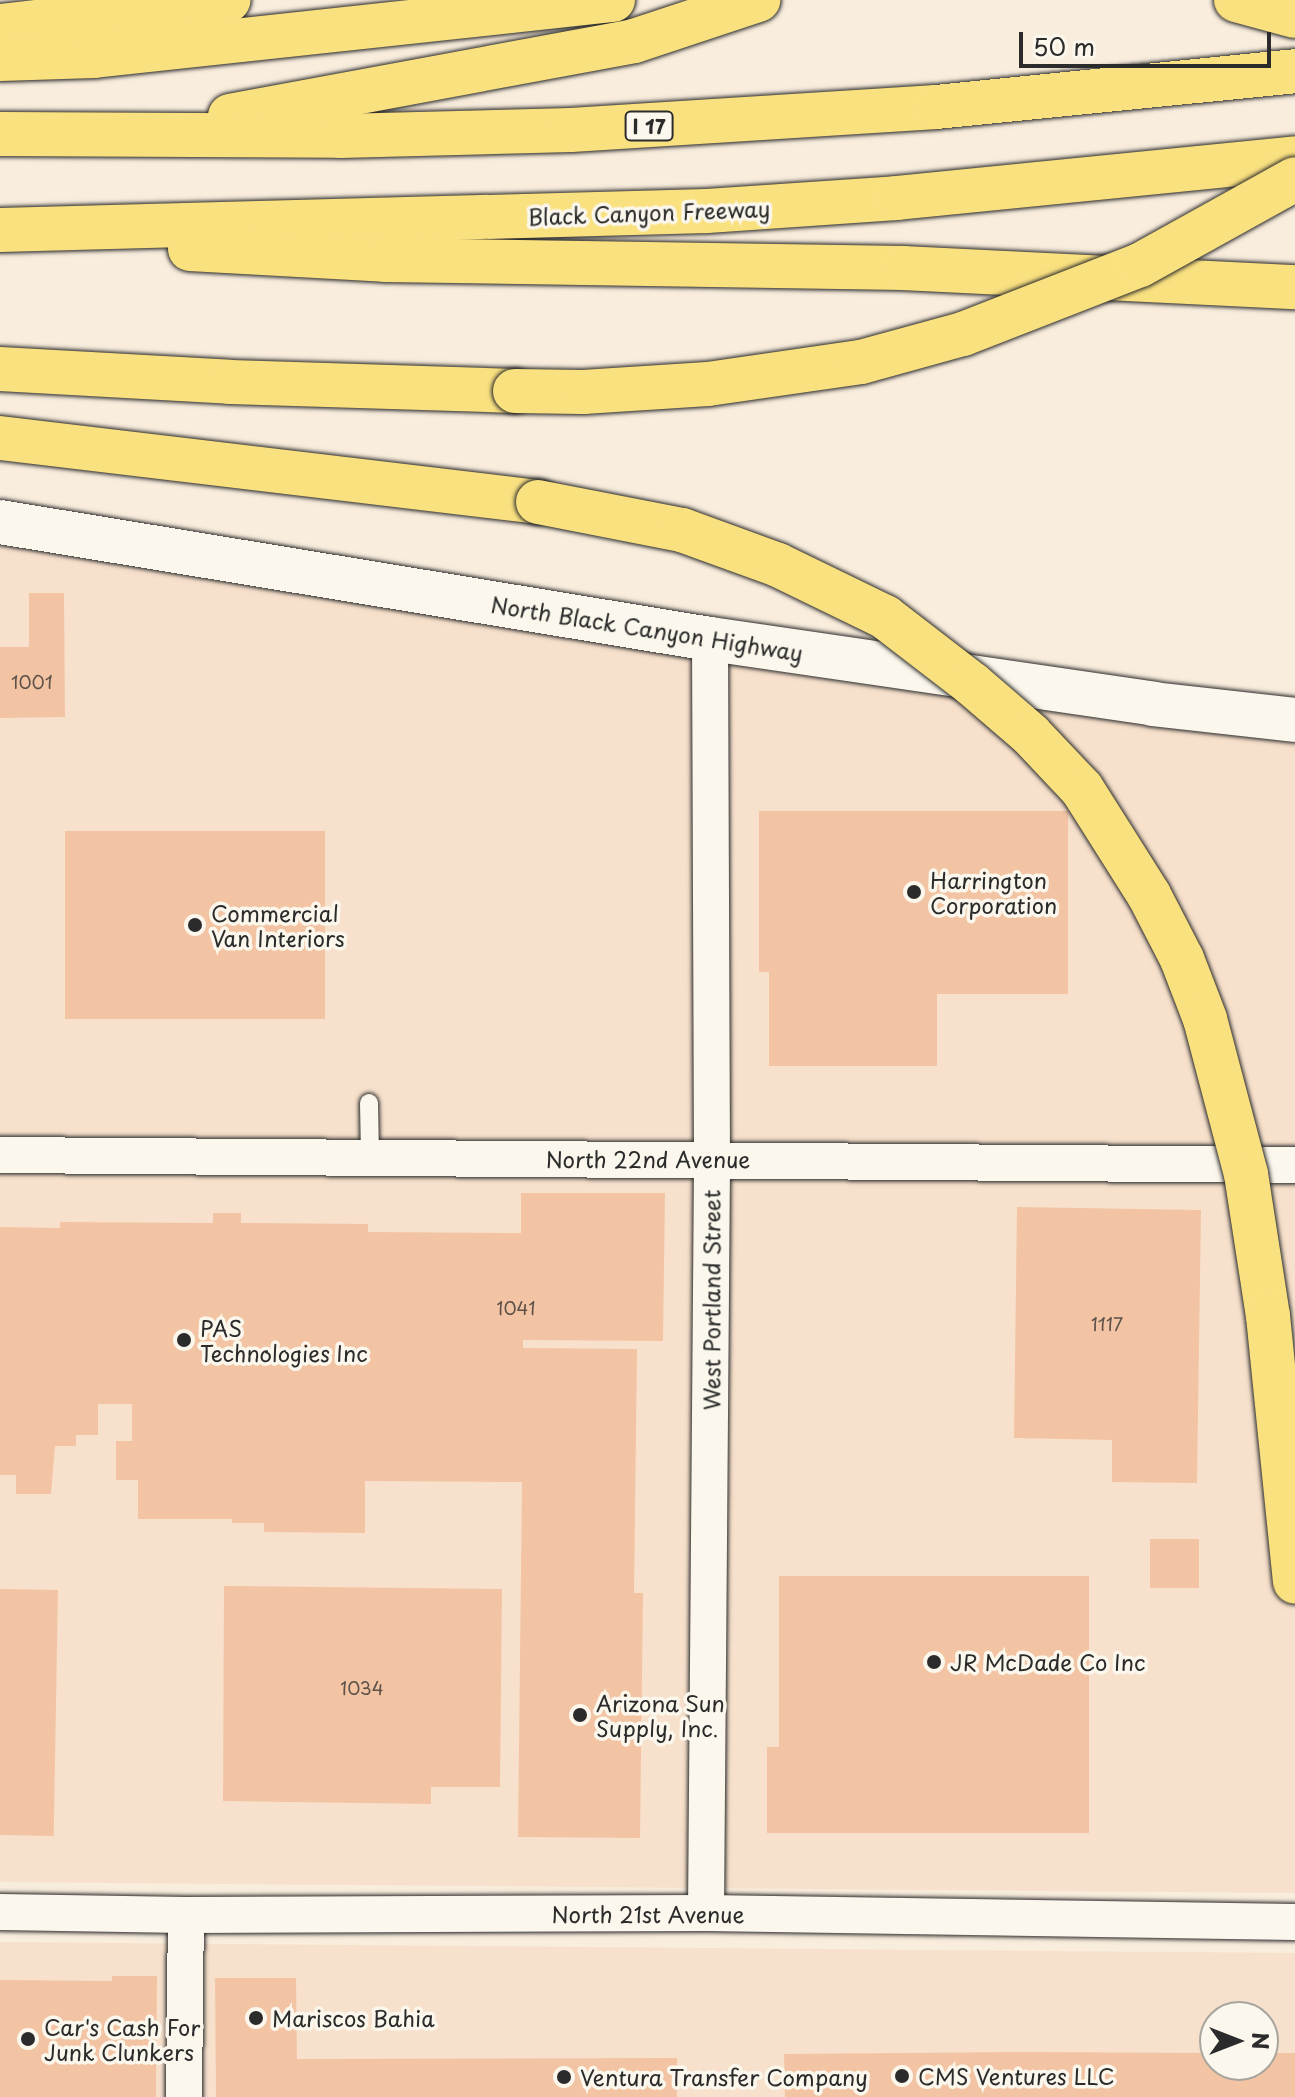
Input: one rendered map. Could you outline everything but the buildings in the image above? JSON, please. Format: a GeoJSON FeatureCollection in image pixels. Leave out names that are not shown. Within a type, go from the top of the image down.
{"type":"FeatureCollection","features":[{"type":"Feature","properties":{"kind":"highway"},"geometry":{"type":"LineString","coordinates":[[0,26],[229,0]]}},
{"type":"Feature","properties":{"kind":"highway"},"geometry":{"type":"LineString","coordinates":[[0,59],[94,56],[613,0]]}},
{"type":"Feature","properties":{"kind":"highway"},"geometry":{"type":"LineString","coordinates":[[124,135],[634,41],[758,0]]}},
{"type":"Feature","properties":{"kind":"highway"},"geometry":{"type":"LineString","coordinates":[[1236,0],[1295,16]]}},
{"type":"Feature","properties":{"kind":"highway","name":"I 17"},"geometry":{"type":"LineString","coordinates":[[0,134],[444,134],[718,123],[1087,94],[1295,71]]}},
{"type":"Feature","properties":{"kind":"highway","name":"Black Canyon Freeway"},"geometry":{"type":"LineString","coordinates":[[0,232],[707,211],[897,198],[1295,158]]}},
{"type":"Feature","properties":{"kind":"highway"},"geometry":{"type":"LineString","coordinates":[[0,369],[230,382],[583,392],[708,384],[861,362],[963,334],[1140,265],[1295,179]]}},
{"type":"Feature","properties":{"kind":"highway"},"geometry":{"type":"LineString","coordinates":[[0,232],[267,256],[904,268],[1295,287]]}},
{"type":"Feature","properties":{"kind":"highway"},"geometry":{"type":"LineString","coordinates":[[0,438],[538,502],[682,530],[778,565],[885,617],[1019,725],[1082,789],[1149,895],[1182,959],[1205,1019],[1246,1174],[1268,1316],[1295,1582]]}},
{"type":"Feature","properties":{"kind":"main road","name":"North Black Canyon Highway"},"geometry":{"type":"LineString","coordinates":[[0,522],[710,639],[1153,704],[1295,720]]}},
{"type":"Feature","properties":{"kind":"street","name":"West Portland Street"},"geometry":{"type":"LineString","coordinates":[[706,1913],[712,1159],[710,639]]}},
{"type":"Feature","properties":{"kind":"street","name":"North 22nd Avenue"},"geometry":{"type":"LineString","coordinates":[[0,1155],[1295,1165]]}},
{"type":"Feature","properties":{"kind":"street","name":"North 21st Avenue"},"geometry":{"type":"LineString","coordinates":[[0,1912],[186,1915],[706,1913],[1295,1922]]}},
{"type":"Feature","properties":{"kind":"street"},"geometry":{"type":"LineString","coordinates":[[184,2097],[186,1915]]}},
{"type":"Feature","properties":{"kind":"lane"},"geometry":{"type":"LineString","coordinates":[[369,1103],[370,1157]]}},
{"type":"Feature","properties":{"kind":"shaded area"},"geometry":{"type":"Polygon","coordinates":[[[0,542],[1270,740],[1295,740],[1295,1893],[0,1882],[0,542]]]}},
{"type":"Feature","properties":{"kind":"shaded area"},"geometry":{"type":"Polygon","coordinates":[[[0,1942],[1295,1953],[1295,2097],[0,2097],[0,1942]]]}},
{"type":"Feature","properties":{"kind":"place","name":"Harrington Corporation"},"geometry":{"type":"Point","coordinates":[914,892]}},
{"type":"Feature","properties":{"kind":"place","name":"Commercial Van Interiors"},"geometry":{"type":"Point","coordinates":[195,925]}},
{"type":"Feature","properties":{"kind":"place","name":"PAS Technologies Inc"},"geometry":{"type":"Point","coordinates":[184,1340]}},
{"type":"Feature","properties":{"kind":"place","name":"JR McDade Co Inc"},"geometry":{"type":"Point","coordinates":[934,1662]}},
{"type":"Feature","properties":{"kind":"place","name":"Arizona Sun Supply, Inc."},"geometry":{"type":"Point","coordinates":[580,1715]}},
{"type":"Feature","properties":{"kind":"place","name":"Mariscos Bahia"},"geometry":{"type":"Point","coordinates":[256,2018]}},
{"type":"Feature","properties":{"kind":"place","name":"Car's Cash For Junk Clunkers"},"geometry":{"type":"Point","coordinates":[28,2039]}},
{"type":"Feature","properties":{"kind":"place","name":"CMS Ventures LLC"},"geometry":{"type":"Point","coordinates":[902,2076]}},
{"type":"Feature","properties":{"kind":"place","name":"Ventura Transfer Company"},"geometry":{"type":"Point","coordinates":[564,2077]}}]}
